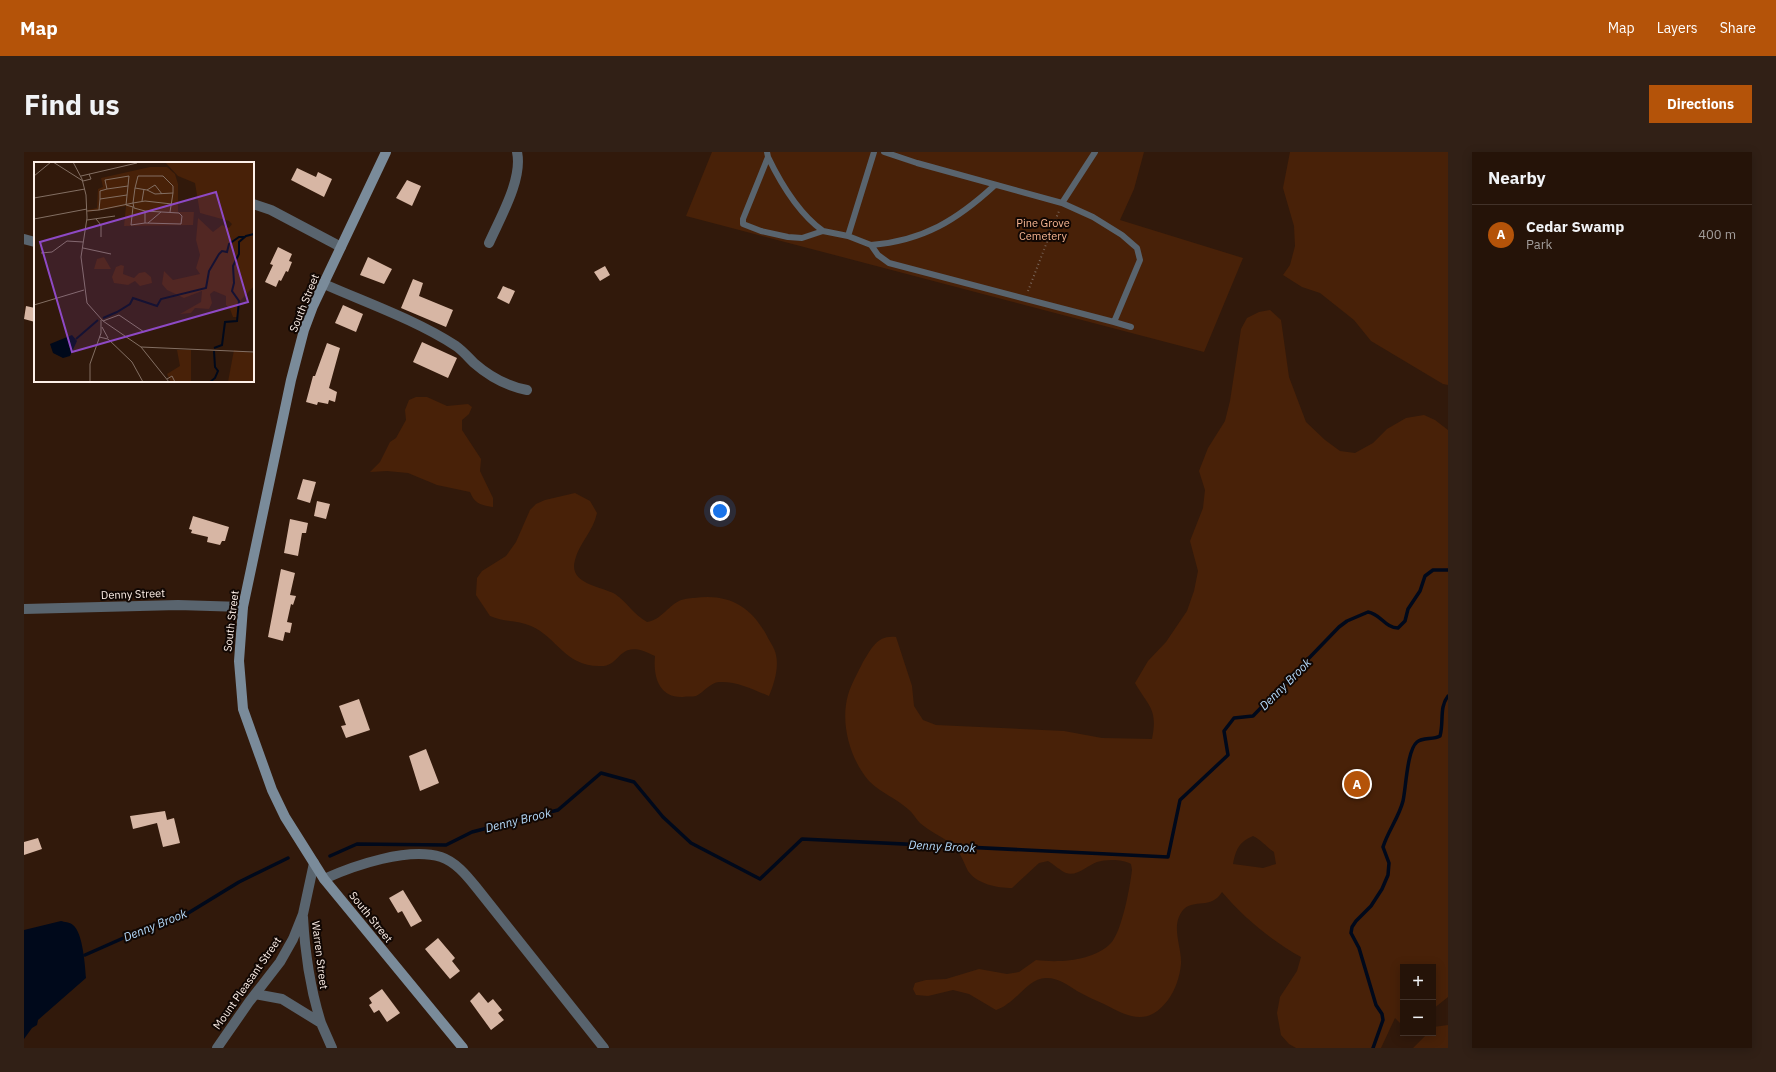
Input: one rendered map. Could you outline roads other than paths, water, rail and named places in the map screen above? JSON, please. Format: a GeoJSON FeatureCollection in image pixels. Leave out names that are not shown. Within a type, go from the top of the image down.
{"type":"FeatureCollection","features":[{"type":"Feature","properties":{"kind":"main road","name":"South Street"},"geometry":{"type":"LineString","coordinates":[[386,152],[313,306],[297,355],[243,607],[238,661],[243,709],[272,790],[284,817],[324,879],[463,1048]]}},
{"type":"Feature","properties":{"kind":"street"},"geometry":{"type":"LineString","coordinates":[[489,243],[511,192],[517,174],[517,152]]}},
{"type":"Feature","properties":{"kind":"street"},"geometry":{"type":"LineString","coordinates":[[254,204],[271,210],[341,247]]}},
{"type":"Feature","properties":{"kind":"street"},"geometry":{"type":"LineString","coordinates":[[24,239],[34,242]]}},
{"type":"Feature","properties":{"kind":"street"},"geometry":{"type":"LineString","coordinates":[[324,284],[438,337],[457,347],[485,373],[509,386],[527,390]]}},
{"type":"Feature","properties":{"kind":"street","name":"Denny Street"},"geometry":{"type":"LineString","coordinates":[[24,609],[178,605],[243,607]]}},
{"type":"Feature","properties":{"kind":"street"},"geometry":{"type":"LineString","coordinates":[[324,879],[354,867],[382,859],[413,855],[442,858],[454,864],[464,872],[604,1048]]}},
{"type":"Feature","properties":{"kind":"street","name":"Mount Pleasant Street"},"geometry":{"type":"LineString","coordinates":[[217,1048],[255,994],[280,962],[293,939],[303,914],[314,863]]}},
{"type":"Feature","properties":{"kind":"street","name":"Warren Street"},"geometry":{"type":"LineString","coordinates":[[303,914],[307,964],[312,991],[321,1023],[332,1048]]}},
{"type":"Feature","properties":{"kind":"street"},"geometry":{"type":"LineString","coordinates":[[255,994],[282,999],[321,1023]]}},
{"type":"Feature","properties":{"kind":"lane"},"geometry":{"type":"LineString","coordinates":[[848,236],[874,152]]}},
{"type":"Feature","properties":{"kind":"lane"},"geometry":{"type":"LineString","coordinates":[[884,152],[917,163],[1062,203],[1094,216],[1137,248],[1140,260],[1114,322]]}},
{"type":"Feature","properties":{"kind":"lane"},"geometry":{"type":"LineString","coordinates":[[1062,203],[1095,152]]}},
{"type":"Feature","properties":{"kind":"lane"},"geometry":{"type":"LineString","coordinates":[[768,154],[743,219],[743,224],[761,231],[788,237],[802,238],[823,231]]}},
{"type":"Feature","properties":{"kind":"lane"},"geometry":{"type":"LineString","coordinates":[[768,154],[781,183],[812,223],[823,231],[848,236],[871,245],[891,243],[937,228],[960,215],[995,185]]}},
{"type":"Feature","properties":{"kind":"lane"},"geometry":{"type":"LineString","coordinates":[[871,245],[878,255],[889,263],[1131,327]]}},
{"type":"Feature","properties":{"kind":"water"},"geometry":{"type":"Polygon","coordinates":[[[61,921],[72,924],[79,935],[83,950],[86,978],[38,1020],[37,1025],[32,1028],[24,1039],[24,930],[61,921]]]}},
{"type":"Feature","properties":{"kind":"waterway","name":"Denny Brook"},"geometry":{"type":"LineString","coordinates":[[330,856],[357,844],[446,845],[472,832],[558,810],[601,773],[634,782],[663,817],[691,843],[760,879],[802,839],[1168,857],[1180,800],[1228,755],[1224,731],[1234,718],[1253,716],[1339,627],[1347,621],[1368,612],[1376,615],[1390,626],[1398,628],[1405,621],[1408,609],[1420,591],[1425,576],[1433,570],[1448,570]]}},
{"type":"Feature","properties":{"kind":"waterway"},"geometry":{"type":"LineString","coordinates":[[1373,1048],[1383,1020],[1382,1014],[1376,1005],[1359,948],[1351,933],[1352,927],[1371,906],[1382,889],[1388,875],[1389,863],[1383,847],[1403,801],[1411,753],[1419,740],[1440,736],[1443,710],[1445,700],[1448,696]]}},
{"type":"Feature","properties":{"kind":"waterway","name":"Denny Brook"},"geometry":{"type":"LineString","coordinates":[[85,955],[146,928],[185,915],[239,882],[288,858]]}},
{"type":"Feature","properties":{"kind":"place","name":"Cedar Swamp"},"geometry":{"type":"Point","coordinates":[1357,784]}},
{"type":"Feature","properties":{"kind":"park label","name":"Pine Grove Cemetery"},"geometry":{"type":"Point","coordinates":[1043,229]}}]}
